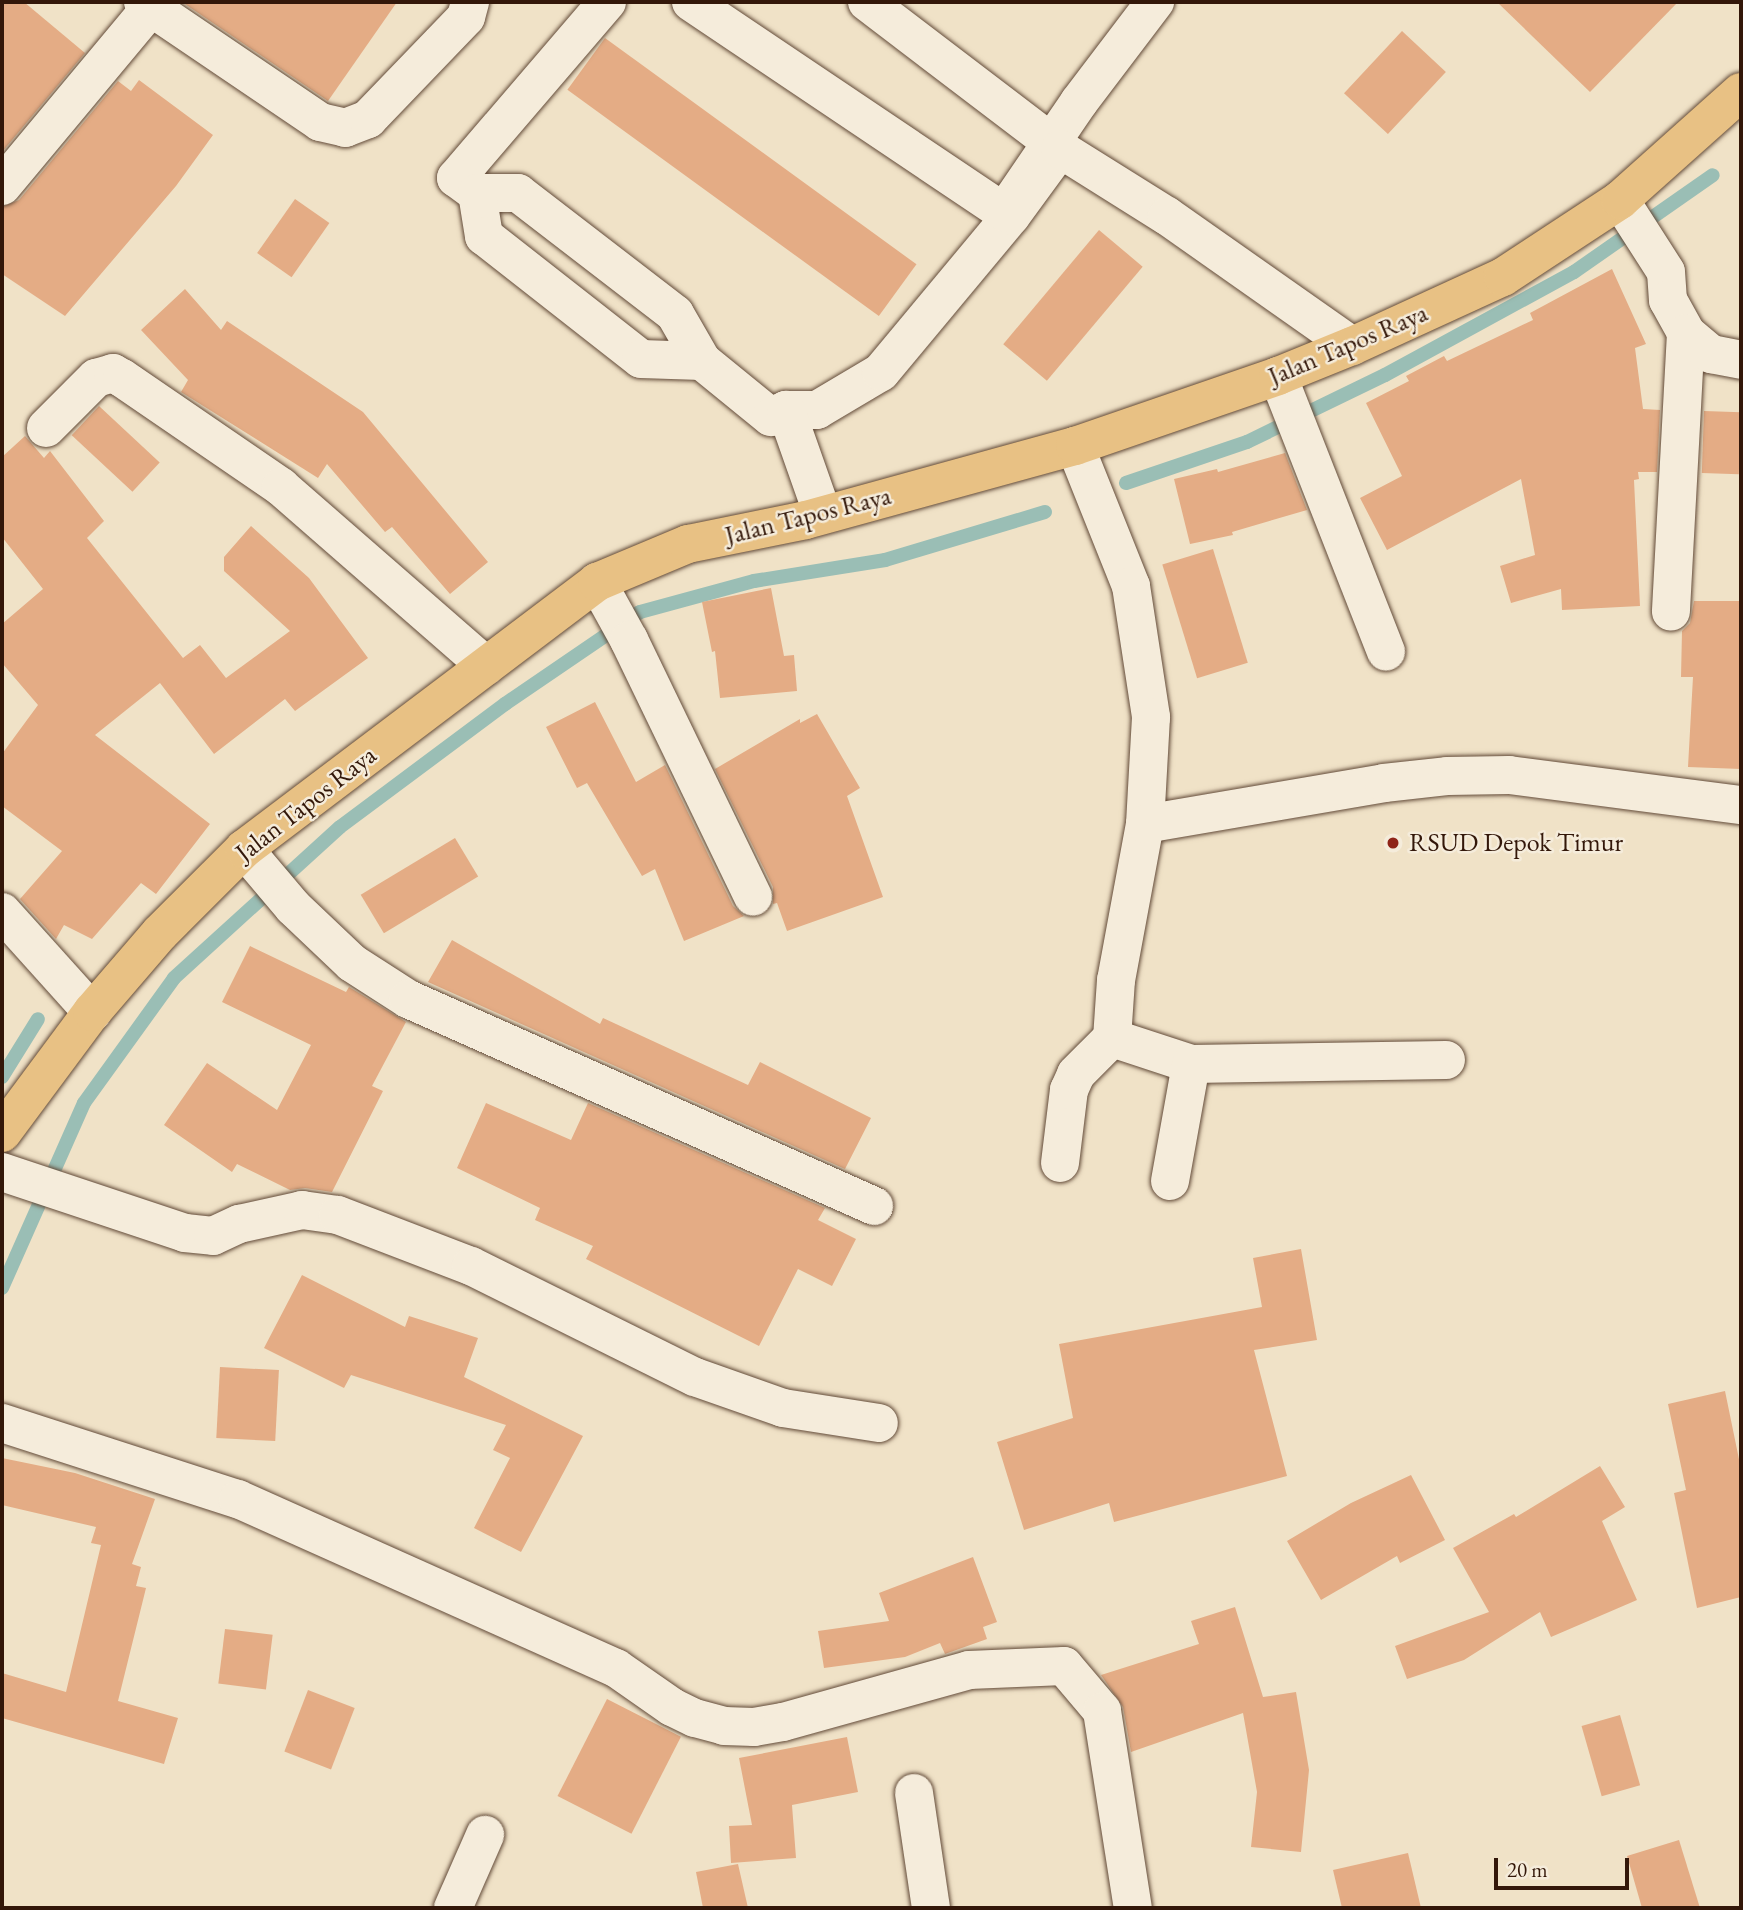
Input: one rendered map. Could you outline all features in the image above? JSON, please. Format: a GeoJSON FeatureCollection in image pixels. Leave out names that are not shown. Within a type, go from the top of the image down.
{"type":"FeatureCollection","features":[{"type":"Feature","properties":{"kind":"main road","name":"Jalan Tapos Raya"},"geometry":{"type":"LineString","coordinates":[[2,1133],[92,1012],[160,933],[486,666],[604,594],[688,544],[823,515],[1284,390],[1352,346],[1503,277],[1625,208],[1741,92]]}},
{"type":"Feature","properties":{"kind":"street"},"geometry":{"type":"LineString","coordinates":[[2,186],[147,5],[320,122],[345,128],[368,119],[466,17],[470,2]]}},
{"type":"Feature","properties":{"kind":"street"},"geometry":{"type":"LineString","coordinates":[[607,2],[456,178],[477,192],[518,193],[675,314],[702,362],[771,416],[786,410],[817,410],[881,372],[1011,216],[1057,146],[1079,102],[1156,2]]}},
{"type":"Feature","properties":{"kind":"street"},"geometry":{"type":"LineString","coordinates":[[691,2],[1004,212],[1057,146]]}},
{"type":"Feature","properties":{"kind":"street"},"geometry":{"type":"LineString","coordinates":[[867,2],[1057,146],[1167,216],[1352,346]]}},
{"type":"Feature","properties":{"kind":"street"},"geometry":{"type":"LineString","coordinates":[[477,192],[484,236],[641,359],[702,362]]}},
{"type":"Feature","properties":{"kind":"street"},"geometry":{"type":"LineString","coordinates":[[1625,208],[1667,272],[1668,300],[1686,333],[1711,354],[1741,360]]}},
{"type":"Feature","properties":{"kind":"street"},"geometry":{"type":"LineString","coordinates":[[1671,612],[1686,333]]}},
{"type":"Feature","properties":{"kind":"street"},"geometry":{"type":"LineString","coordinates":[[46,428],[96,378],[113,373],[281,487],[486,666]]}},
{"type":"Feature","properties":{"kind":"street"},"geometry":{"type":"LineString","coordinates":[[1284,390],[1386,652]]}},
{"type":"Feature","properties":{"kind":"street"},"geometry":{"type":"LineString","coordinates":[[786,410],[823,515]]}},
{"type":"Feature","properties":{"kind":"street"},"geometry":{"type":"LineString","coordinates":[[1060,1163],[1069,1090],[1076,1074],[1112,1038],[1116,980],[1144,824],[1152,717],[1131,586],[1075,446]]}},
{"type":"Feature","properties":{"kind":"street"},"geometry":{"type":"LineString","coordinates":[[604,594],[629,640],[753,897]]}},
{"type":"Feature","properties":{"kind":"street"},"geometry":{"type":"LineString","coordinates":[[1144,824],[1447,776],[1509,775],[1741,805]]}},
{"type":"Feature","properties":{"kind":"street"},"geometry":{"type":"LineString","coordinates":[[250,857],[293,907],[352,963],[408,999],[874,1206]]}},
{"type":"Feature","properties":{"kind":"street"},"geometry":{"type":"LineString","coordinates":[[2,912],[92,1012]]}},
{"type":"Feature","properties":{"kind":"street"},"geometry":{"type":"LineString","coordinates":[[1112,1038],[1191,1064],[1446,1060]]}},
{"type":"Feature","properties":{"kind":"street"},"geometry":{"type":"LineString","coordinates":[[1170,1181],[1191,1064]]}},
{"type":"Feature","properties":{"kind":"street"},"geometry":{"type":"LineString","coordinates":[[10,1175],[185,1233],[213,1236],[239,1224],[302,1210],[338,1215],[471,1266],[695,1377],[783,1408],[879,1423]]}},
{"type":"Feature","properties":{"kind":"street"},"geometry":{"type":"LineString","coordinates":[[2,1423],[238,1499],[616,1668],[672,1707],[695,1718],[724,1726],[754,1727],[783,1722],[969,1670],[1064,1666],[1102,1711],[1133,1908]]}},
{"type":"Feature","properties":{"kind":"street"},"geometry":{"type":"LineString","coordinates":[[914,1793],[931,1908]]}},
{"type":"Feature","properties":{"kind":"street"},"geometry":{"type":"LineString","coordinates":[[453,1908],[485,1835]]}},
{"type":"Feature","properties":{"kind":"building"},"geometry":{"type":"Polygon","coordinates":[[[2,2],[24,2],[85,53],[2,152],[2,2]]]}},
{"type":"Feature","properties":{"kind":"building"},"geometry":{"type":"Polygon","coordinates":[[[182,2],[397,2],[328,101],[182,2]]]}},
{"type":"Feature","properties":{"kind":"building"},"geometry":{"type":"Polygon","coordinates":[[[1497,2],[1678,2],[1590,92],[1497,2]]]}},
{"type":"Feature","properties":{"kind":"building"},"geometry":{"type":"Polygon","coordinates":[[[1402,31],[1446,72],[1388,134],[1344,93],[1402,31]]]}},
{"type":"Feature","properties":{"kind":"building"},"geometry":{"type":"Polygon","coordinates":[[[605,38],[916,264],[879,316],[567,90],[605,38]]]}},
{"type":"Feature","properties":{"kind":"building"},"geometry":{"type":"Polygon","coordinates":[[[139,80],[213,135],[176,186],[65,316],[2,274],[2,207],[19,200],[118,81],[131,91],[139,80]]]}},
{"type":"Feature","properties":{"kind":"building"},"geometry":{"type":"Polygon","coordinates":[[[295,199],[329,223],[292,277],[257,253],[295,199]]]}},
{"type":"Feature","properties":{"kind":"building"},"geometry":{"type":"Polygon","coordinates":[[[1099,230],[1143,267],[1047,381],[1003,344],[1099,230]]]}},
{"type":"Feature","properties":{"kind":"building"},"geometry":{"type":"Polygon","coordinates":[[[1612,269],[1646,344],[1635,348],[1643,409],[1660,410],[1657,472],[1638,472],[1639,479],[1634,480],[1640,606],[1562,610],[1561,589],[1511,603],[1500,566],[1535,555],[1521,479],[1387,550],[1360,498],[1402,476],[1366,403],[1409,381],[1406,376],[1444,356],[1447,361],[1533,320],[1530,313],[1612,269]]]}},
{"type":"Feature","properties":{"kind":"building"},"geometry":{"type":"Polygon","coordinates":[[[185,289],[221,330],[227,321],[363,412],[488,562],[450,594],[392,527],[385,532],[327,464],[318,478],[181,392],[188,380],[141,330],[185,289]]]}},
{"type":"Feature","properties":{"kind":"building"},"geometry":{"type":"Polygon","coordinates":[[[99,406],[160,463],[132,492],[72,435],[99,406]]]}},
{"type":"Feature","properties":{"kind":"building"},"geometry":{"type":"Polygon","coordinates":[[[1704,411],[1741,412],[1739,474],[1702,473],[1704,411]]]}},
{"type":"Feature","properties":{"kind":"building"},"geometry":{"type":"Polygon","coordinates":[[[25,436],[44,458],[50,451],[104,521],[87,538],[183,658],[200,645],[226,678],[290,631],[224,571],[224,557],[251,526],[309,578],[368,658],[295,711],[285,699],[214,754],[160,683],[95,735],[210,824],[156,894],[141,883],[92,939],[64,925],[56,939],[20,899],[62,851],[2,806],[2,754],[38,705],[2,663],[2,624],[43,589],[2,537],[2,457],[25,436]]]}},
{"type":"Feature","properties":{"kind":"building"},"geometry":{"type":"Polygon","coordinates":[[[1285,453],[1307,510],[1232,532],[1233,535],[1190,544],[1174,479],[1217,469],[1218,472],[1285,453]]]}},
{"type":"Feature","properties":{"kind":"building"},"geometry":{"type":"Polygon","coordinates":[[[1213,549],[1248,663],[1197,678],[1162,564],[1213,549]]]}},
{"type":"Feature","properties":{"kind":"building"},"geometry":{"type":"Polygon","coordinates":[[[771,588],[784,656],[794,655],[797,691],[720,698],[715,651],[712,652],[702,602],[771,588]]]}},
{"type":"Feature","properties":{"kind":"building"},"geometry":{"type":"Polygon","coordinates":[[[1694,601],[1741,601],[1741,769],[1688,767],[1693,677],[1681,677],[1682,631],[1690,623],[1694,601]]]}},
{"type":"Feature","properties":{"kind":"building"},"geometry":{"type":"Polygon","coordinates":[[[595,702],[636,782],[665,765],[733,906],[744,916],[684,941],[655,869],[642,876],[587,783],[577,788],[546,727],[595,702]]]}},
{"type":"Feature","properties":{"kind":"building"},"geometry":{"type":"Polygon","coordinates":[[[817,714],[860,788],[847,796],[883,897],[787,931],[777,903],[773,904],[773,887],[715,769],[800,719],[800,723],[817,714]]]}},
{"type":"Feature","properties":{"kind":"building"},"geometry":{"type":"Polygon","coordinates":[[[455,838],[478,877],[384,933],[361,895],[455,838]]]}},
{"type":"Feature","properties":{"kind":"building"},"geometry":{"type":"Polygon","coordinates":[[[452,940],[600,1024],[603,1018],[748,1085],[760,1062],[871,1118],[845,1169],[428,982],[452,940]]]}},
{"type":"Feature","properties":{"kind":"building"},"geometry":{"type":"Polygon","coordinates":[[[250,946],[346,992],[349,987],[406,1022],[372,1086],[383,1091],[332,1192],[305,1188],[290,1190],[237,1164],[232,1172],[164,1125],[207,1063],[277,1110],[311,1045],[222,1002],[250,946]]]}},
{"type":"Feature","properties":{"kind":"building"},"geometry":{"type":"Polygon","coordinates":[[[486,1103],[571,1140],[588,1103],[825,1208],[818,1220],[856,1239],[832,1286],[798,1269],[759,1346],[586,1259],[593,1246],[535,1220],[540,1208],[457,1168],[486,1103]]]}},
{"type":"Feature","properties":{"kind":"building"},"geometry":{"type":"Polygon","coordinates":[[[1301,1249],[1317,1340],[1254,1350],[1287,1476],[1114,1522],[1109,1503],[1024,1530],[997,1442],[1073,1418],[1059,1344],[1262,1307],[1253,1258],[1301,1249]]]}},
{"type":"Feature","properties":{"kind":"building"},"geometry":{"type":"Polygon","coordinates":[[[302,1275],[405,1327],[409,1316],[478,1338],[464,1377],[583,1436],[521,1552],[474,1528],[510,1458],[493,1450],[506,1425],[351,1375],[344,1388],[264,1348],[302,1275]]]}},
{"type":"Feature","properties":{"kind":"building"},"geometry":{"type":"Polygon","coordinates":[[[220,1367],[279,1370],[275,1441],[216,1438],[220,1367]]]}},
{"type":"Feature","properties":{"kind":"building"},"geometry":{"type":"Polygon","coordinates":[[[1725,1391],[1741,1469],[1741,1597],[1697,1608],[1674,1493],[1686,1490],[1668,1404],[1725,1391]]]}},
{"type":"Feature","properties":{"kind":"building"},"geometry":{"type":"Polygon","coordinates":[[[2,1458],[75,1473],[155,1499],[132,1564],[141,1567],[136,1586],[146,1588],[118,1701],[178,1718],[164,1764],[2,1718],[2,1673],[66,1692],[101,1545],[91,1543],[96,1527],[2,1505],[2,1458]]]}},
{"type":"Feature","properties":{"kind":"building"},"geometry":{"type":"Polygon","coordinates":[[[1600,1466],[1625,1507],[1602,1521],[1637,1600],[1551,1637],[1540,1612],[1464,1660],[1407,1679],[1395,1646],[1489,1612],[1453,1548],[1514,1514],[1516,1517],[1600,1466]]]}},
{"type":"Feature","properties":{"kind":"building"},"geometry":{"type":"Polygon","coordinates":[[[1411,1475],[1445,1540],[1400,1563],[1397,1556],[1321,1600],[1287,1541],[1351,1503],[1411,1475]]]}},
{"type":"Feature","properties":{"kind":"building"},"geometry":{"type":"Polygon","coordinates":[[[973,1557],[997,1622],[983,1627],[987,1639],[945,1654],[940,1643],[905,1657],[824,1668],[818,1631],[889,1621],[879,1593],[973,1557]]]}},
{"type":"Feature","properties":{"kind":"building"},"geometry":{"type":"Polygon","coordinates":[[[1235,1607],[1263,1697],[1296,1692],[1309,1770],[1301,1852],[1251,1847],[1257,1792],[1243,1713],[1131,1752],[1123,1707],[1101,1675],[1199,1644],[1191,1621],[1235,1607]]]}},
{"type":"Feature","properties":{"kind":"building"},"geometry":{"type":"Polygon","coordinates":[[[225,1629],[273,1635],[266,1689],[218,1684],[225,1629]]]}},
{"type":"Feature","properties":{"kind":"building"},"geometry":{"type":"Polygon","coordinates":[[[308,1690],[355,1708],[331,1770],[284,1752],[308,1690]]]}},
{"type":"Feature","properties":{"kind":"building"},"geometry":{"type":"Polygon","coordinates":[[[607,1699],[681,1737],[631,1834],[558,1796],[607,1699]]]}},
{"type":"Feature","properties":{"kind":"building"},"geometry":{"type":"Polygon","coordinates":[[[1620,1715],[1640,1785],[1602,1796],[1582,1726],[1620,1715]]]}},
{"type":"Feature","properties":{"kind":"building"},"geometry":{"type":"Polygon","coordinates":[[[847,1737],[858,1792],[792,1805],[796,1858],[731,1863],[729,1826],[752,1825],[739,1758],[847,1737]]]}},
{"type":"Feature","properties":{"kind":"building"},"geometry":{"type":"Polygon","coordinates":[[[1679,1840],[1700,1908],[1642,1908],[1627,1856],[1679,1840]]]}},
{"type":"Feature","properties":{"kind":"building"},"geometry":{"type":"Polygon","coordinates":[[[1408,1853],[1421,1908],[1342,1908],[1333,1870],[1408,1853]]]}},
{"type":"Feature","properties":{"kind":"building"},"geometry":{"type":"Polygon","coordinates":[[[738,1864],[748,1908],[703,1908],[696,1872],[738,1864]]]}},
{"type":"Feature","properties":{"kind":"waterway"},"geometry":{"type":"LineString","coordinates":[[1126,483],[1247,442],[1385,375],[1574,272],[1713,175]]}},
{"type":"Feature","properties":{"kind":"waterway"},"geometry":{"type":"LineString","coordinates":[[2,1288],[84,1103],[174,978],[340,827],[505,704],[640,612],[754,581],[885,560],[1045,512]]}},
{"type":"Feature","properties":{"kind":"waterway"},"geometry":{"type":"LineString","coordinates":[[2,1077],[38,1019]]}},
{"type":"Feature","properties":{"kind":"place","name":"RSUD Depok Timur"},"geometry":{"type":"Point","coordinates":[1393,843]}}]}
